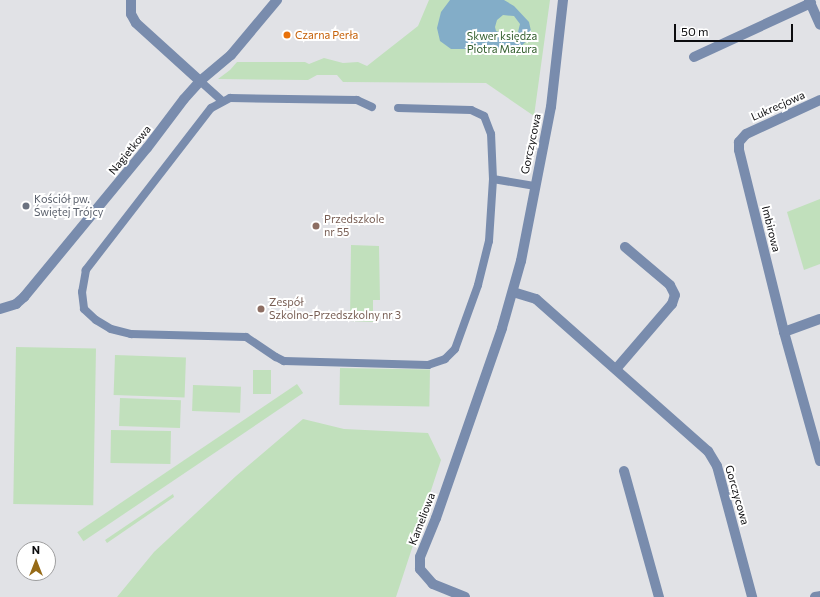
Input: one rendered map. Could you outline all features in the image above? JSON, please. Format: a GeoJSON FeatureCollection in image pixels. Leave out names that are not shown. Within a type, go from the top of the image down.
{"type":"FeatureCollection","features":[{"type":"Feature","properties":{"kind":"street"},"geometry":{"type":"LineString","coordinates":[[131,0],[132,14],[136,22],[200,81],[231,55],[277,0]]}},
{"type":"Feature","properties":{"kind":"street","name":"Gorczycowa"},"geometry":{"type":"LineString","coordinates":[[467,428],[513,292],[521,261],[551,107],[563,0]]}},
{"type":"Feature","properties":{"kind":"street"},"geometry":{"type":"LineString","coordinates":[[694,57],[810,2],[820,25]]}},
{"type":"Feature","properties":{"kind":"street","name":"Nagietkowa"},"geometry":{"type":"LineString","coordinates":[[0,309],[16,304],[24,297],[200,81]]}},
{"type":"Feature","properties":{"kind":"street","name":"Lukrecjowa"},"geometry":{"type":"LineString","coordinates":[[746,134],[820,100]]}},
{"type":"Feature","properties":{"kind":"street","name":"Imbirowa"},"geometry":{"type":"LineString","coordinates":[[746,134],[739,142],[739,150],[784,332],[820,461]]}},
{"type":"Feature","properties":{"kind":"street"},"geometry":{"type":"LineString","coordinates":[[616,369],[672,304],[675,295],[670,285],[625,247]]}},
{"type":"Feature","properties":{"kind":"street","name":"Gorczycowa"},"geometry":{"type":"LineString","coordinates":[[513,292],[536,298],[708,451],[717,466],[752,597]]}},
{"type":"Feature","properties":{"kind":"street"},"geometry":{"type":"LineString","coordinates":[[784,332],[820,319]]}},
{"type":"Feature","properties":{"kind":"street","name":"Kameliowa"},"geometry":{"type":"LineString","coordinates":[[464,597],[433,584],[420,569],[420,557],[436,518],[467,428]]}},
{"type":"Feature","properties":{"kind":"street"},"geometry":{"type":"LineString","coordinates":[[624,471],[659,597]]}},
{"type":"Feature","properties":{"kind":"street"},"geometry":{"type":"LineString","coordinates":[[815,597],[820,596]]}},
{"type":"Feature","properties":{"kind":"lane"},"geometry":{"type":"LineString","coordinates":[[200,81],[222,101]]}},
{"type":"Feature","properties":{"kind":"lane"},"geometry":{"type":"LineString","coordinates":[[372,107],[357,100],[230,98],[211,108],[86,270],[82,292],[84,309],[96,320],[110,329],[131,334],[246,337],[276,358],[284,361],[428,365],[445,358],[454,349],[475,292],[489,241],[493,179],[492,134],[484,116],[471,110],[398,108]]}},
{"type":"Feature","properties":{"kind":"lane"},"geometry":{"type":"LineString","coordinates":[[493,179],[535,186]]}},
{"type":"Feature","properties":{"kind":"green space","name":"Skwer księdza Piotra Mazura"},"geometry":{"type":"Polygon","coordinates":[[[429,0],[550,0],[534,116],[486,83],[343,82],[337,75],[317,75],[308,80],[218,79],[230,70],[237,62],[305,62],[309,64],[324,58],[343,63],[358,62],[367,66],[418,26],[429,0]]]}},
{"type":"Feature","properties":{"kind":"green space"},"geometry":{"type":"Polygon","coordinates":[[[820,199],[820,264],[804,270],[787,212],[820,199]]]}},
{"type":"Feature","properties":{"kind":"green space"},"geometry":{"type":"Polygon","coordinates":[[[351,245],[379,246],[380,300],[373,300],[373,322],[350,321],[351,245]]]}},
{"type":"Feature","properties":{"kind":"green space"},"geometry":{"type":"Polygon","coordinates":[[[16,347],[96,348],[93,505],[13,504],[16,347]]]}},
{"type":"Feature","properties":{"kind":"green space"},"geometry":{"type":"Polygon","coordinates":[[[115,355],[186,357],[185,397],[114,395],[115,355]]]}},
{"type":"Feature","properties":{"kind":"green space"},"geometry":{"type":"Polygon","coordinates":[[[340,368],[430,370],[429,407],[339,405],[340,368]]]}},
{"type":"Feature","properties":{"kind":"green space"},"geometry":{"type":"Polygon","coordinates":[[[253,370],[271,370],[271,394],[253,394],[253,370]]]}},
{"type":"Feature","properties":{"kind":"green space"},"geometry":{"type":"Polygon","coordinates":[[[297,384],[303,393],[83,541],[77,532],[297,384]]]}},
{"type":"Feature","properties":{"kind":"green space"},"geometry":{"type":"Polygon","coordinates":[[[193,385],[241,387],[240,413],[192,411],[193,385]]]}},
{"type":"Feature","properties":{"kind":"green space"},"geometry":{"type":"Polygon","coordinates":[[[120,398],[181,400],[180,428],[119,426],[120,398]]]}},
{"type":"Feature","properties":{"kind":"green space"},"geometry":{"type":"Polygon","coordinates":[[[303,419],[344,429],[428,433],[441,460],[396,597],[117,597],[154,552],[236,476],[303,419]]]}},
{"type":"Feature","properties":{"kind":"green space"},"geometry":{"type":"Polygon","coordinates":[[[111,430],[171,431],[170,464],[110,463],[111,430]]]}},
{"type":"Feature","properties":{"kind":"green space"},"geometry":{"type":"Polygon","coordinates":[[[173,494],[174,497],[107,543],[105,540],[173,494]]]}},
{"type":"Feature","properties":{"kind":"water"},"geometry":{"type":"Polygon","coordinates":[[[450,0],[504,0],[514,6],[529,22],[531,31],[530,38],[520,47],[513,49],[451,49],[440,41],[437,28],[441,12],[450,0]],[[503,15],[497,20],[495,27],[496,31],[512,36],[518,32],[520,24],[514,16],[503,15]]]}},
{"type":"Feature","properties":{"kind":"place","name":"Czarna Perła"},"geometry":{"type":"Point","coordinates":[287,35]}},
{"type":"Feature","properties":{"kind":"place","name":"Kościół pw. Świętej Trójcy"},"geometry":{"type":"Point","coordinates":[26,206]}},
{"type":"Feature","properties":{"kind":"place","name":"Przedszkole nr 55"},"geometry":{"type":"Point","coordinates":[316,226]}},
{"type":"Feature","properties":{"kind":"place","name":"Zespół Szkolno-Przedszkolny nr 3"},"geometry":{"type":"Point","coordinates":[261,309]}}]}
